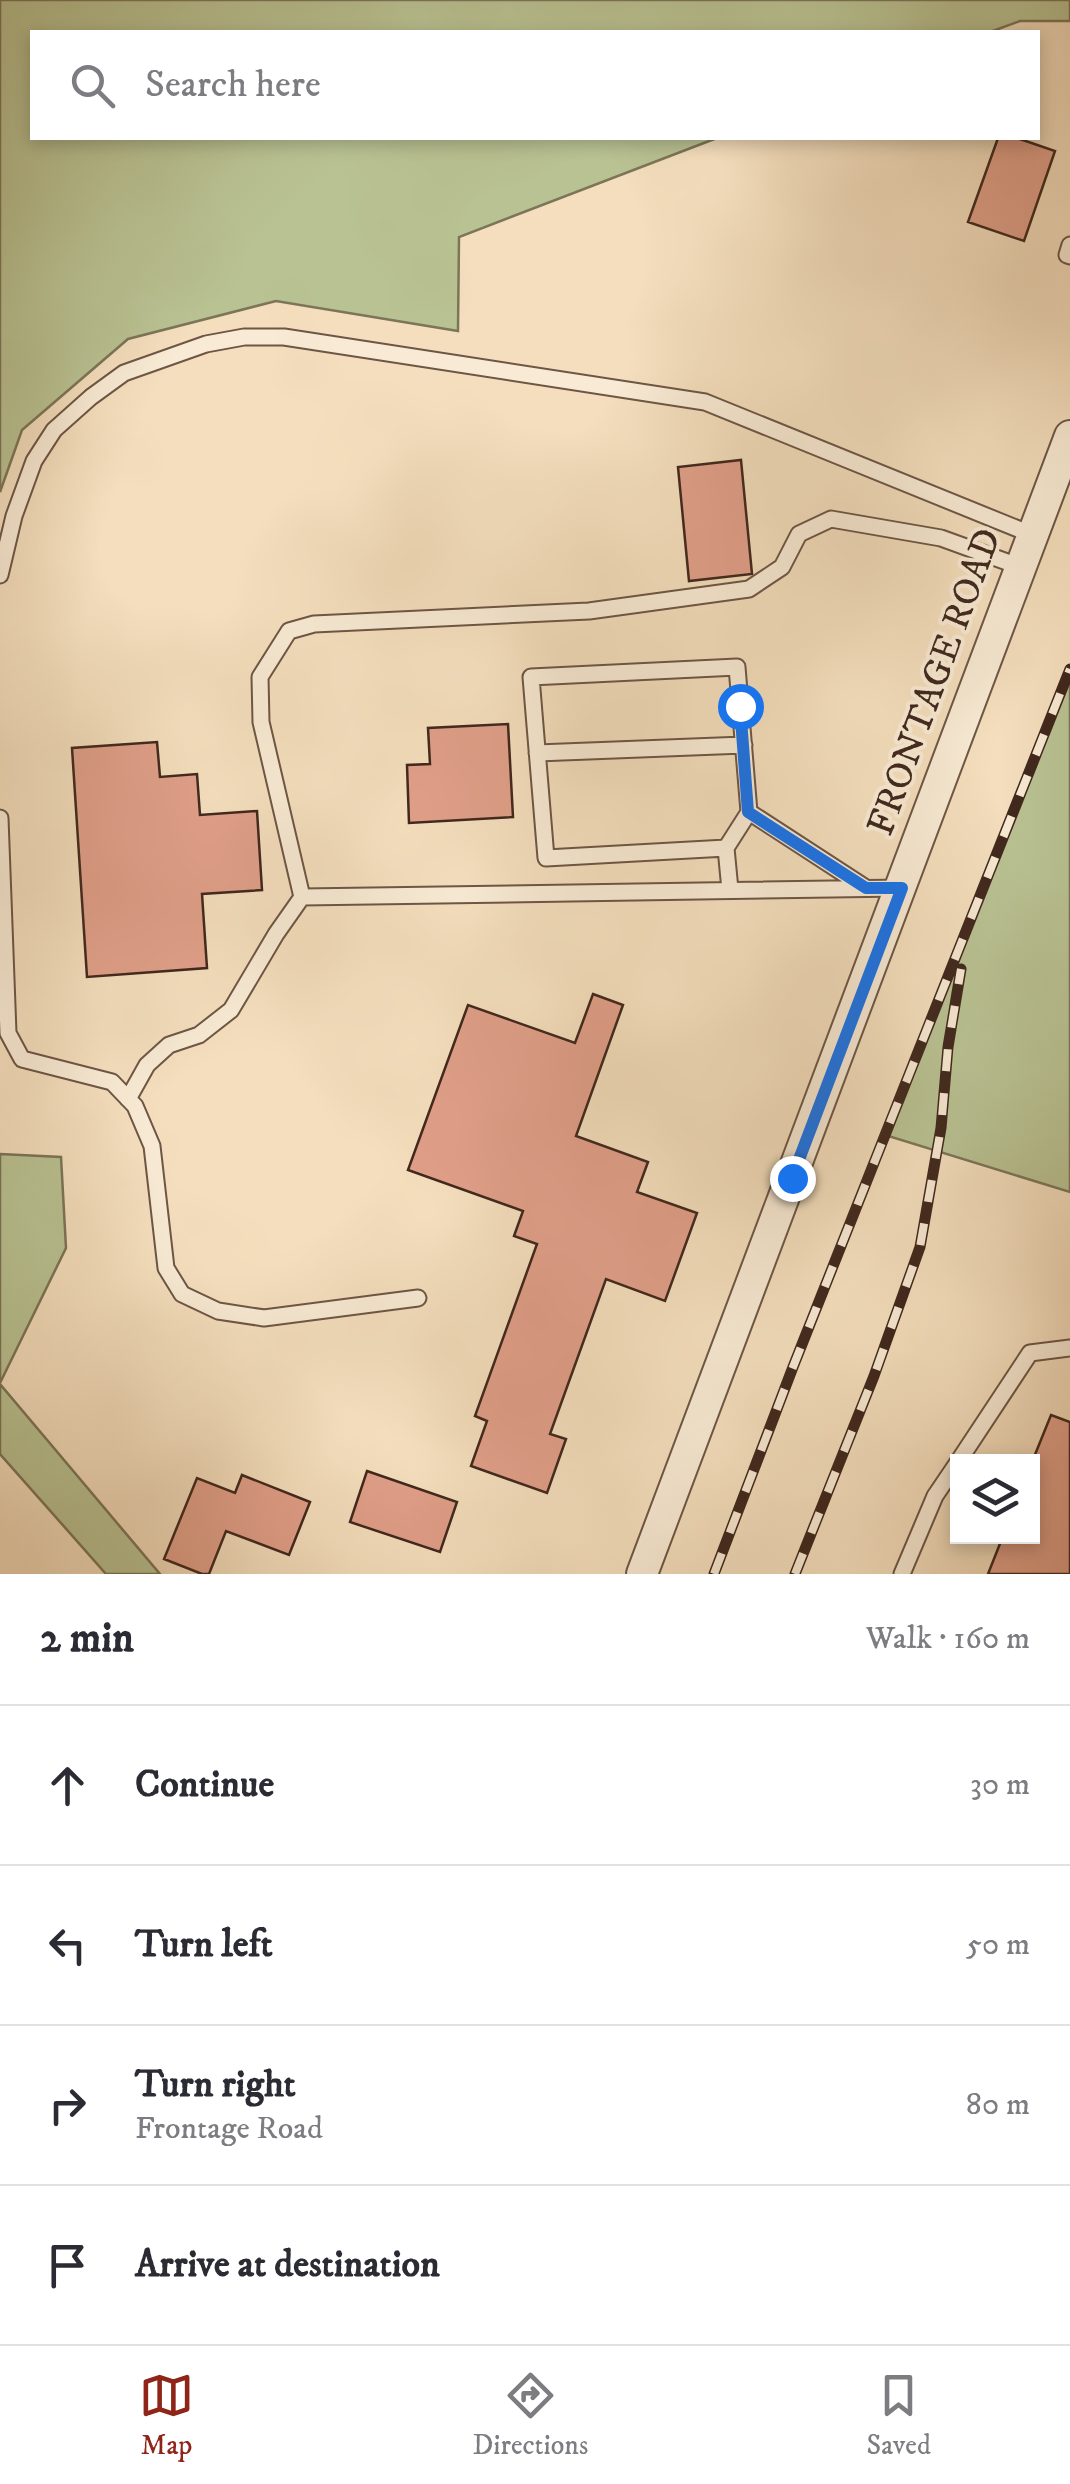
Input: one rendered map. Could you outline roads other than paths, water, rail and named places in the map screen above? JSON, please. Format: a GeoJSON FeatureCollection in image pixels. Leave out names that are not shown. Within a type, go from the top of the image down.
{"type":"FeatureCollection","features":[{"type":"Feature","properties":{"kind":"street","name":"FRONTAGE ROAD"},"geometry":{"type":"LineString","coordinates":[[642,1574],[1070,436]]}},
{"type":"Feature","properties":{"kind":"lane"},"geometry":{"type":"LineString","coordinates":[[1070,245],[1066,255],[1070,256]]}},
{"type":"Feature","properties":{"kind":"lane"},"geometry":{"type":"LineString","coordinates":[[0,575],[7,515],[54,430],[124,373],[206,344],[244,336],[284,337],[705,402],[1033,536]]}},
{"type":"Feature","properties":{"kind":"lane"},"geometry":{"type":"LineString","coordinates":[[128,1098],[148,1065],[168,1045],[199,1035],[231,1010],[302,897],[261,722],[260,676],[289,631],[314,624],[588,610],[749,589],[782,567],[799,534],[831,519],[941,538],[1021,567]]}},
{"type":"Feature","properties":{"kind":"lane"},"geometry":{"type":"LineString","coordinates":[[726,848],[546,858],[532,676],[738,667],[748,812],[726,848],[730,890]]}},
{"type":"Feature","properties":{"kind":"lane"},"geometry":{"type":"LineString","coordinates":[[538,752],[744,745]]}},
{"type":"Feature","properties":{"kind":"lane"},"geometry":{"type":"LineString","coordinates":[[748,812],[866,888]]}},
{"type":"Feature","properties":{"kind":"lane"},"geometry":{"type":"LineString","coordinates":[[0,818],[8,1033],[22,1058],[112,1082],[135,1106],[152,1146],[166,1268],[182,1294],[218,1311],[264,1318],[418,1298]]}},
{"type":"Feature","properties":{"kind":"lane"},"geometry":{"type":"LineString","coordinates":[[302,897],[902,888]]}},
{"type":"Feature","properties":{"kind":"lane"},"geometry":{"type":"LineString","coordinates":[[963,1454],[1030,1353],[1070,1348]]}},
{"type":"Feature","properties":{"kind":"lane"},"geometry":{"type":"LineString","coordinates":[[902,1574],[935,1496],[950,1474]]}},
{"type":"Feature","properties":{"kind":"railway"},"geometry":{"type":"LineString","coordinates":[[714,1574],[1070,669]]}},
{"type":"Feature","properties":{"kind":"railway"},"geometry":{"type":"LineString","coordinates":[[795,1574],[874,1376],[920,1247],[941,1128],[948,1047],[961,969]]}}]}
